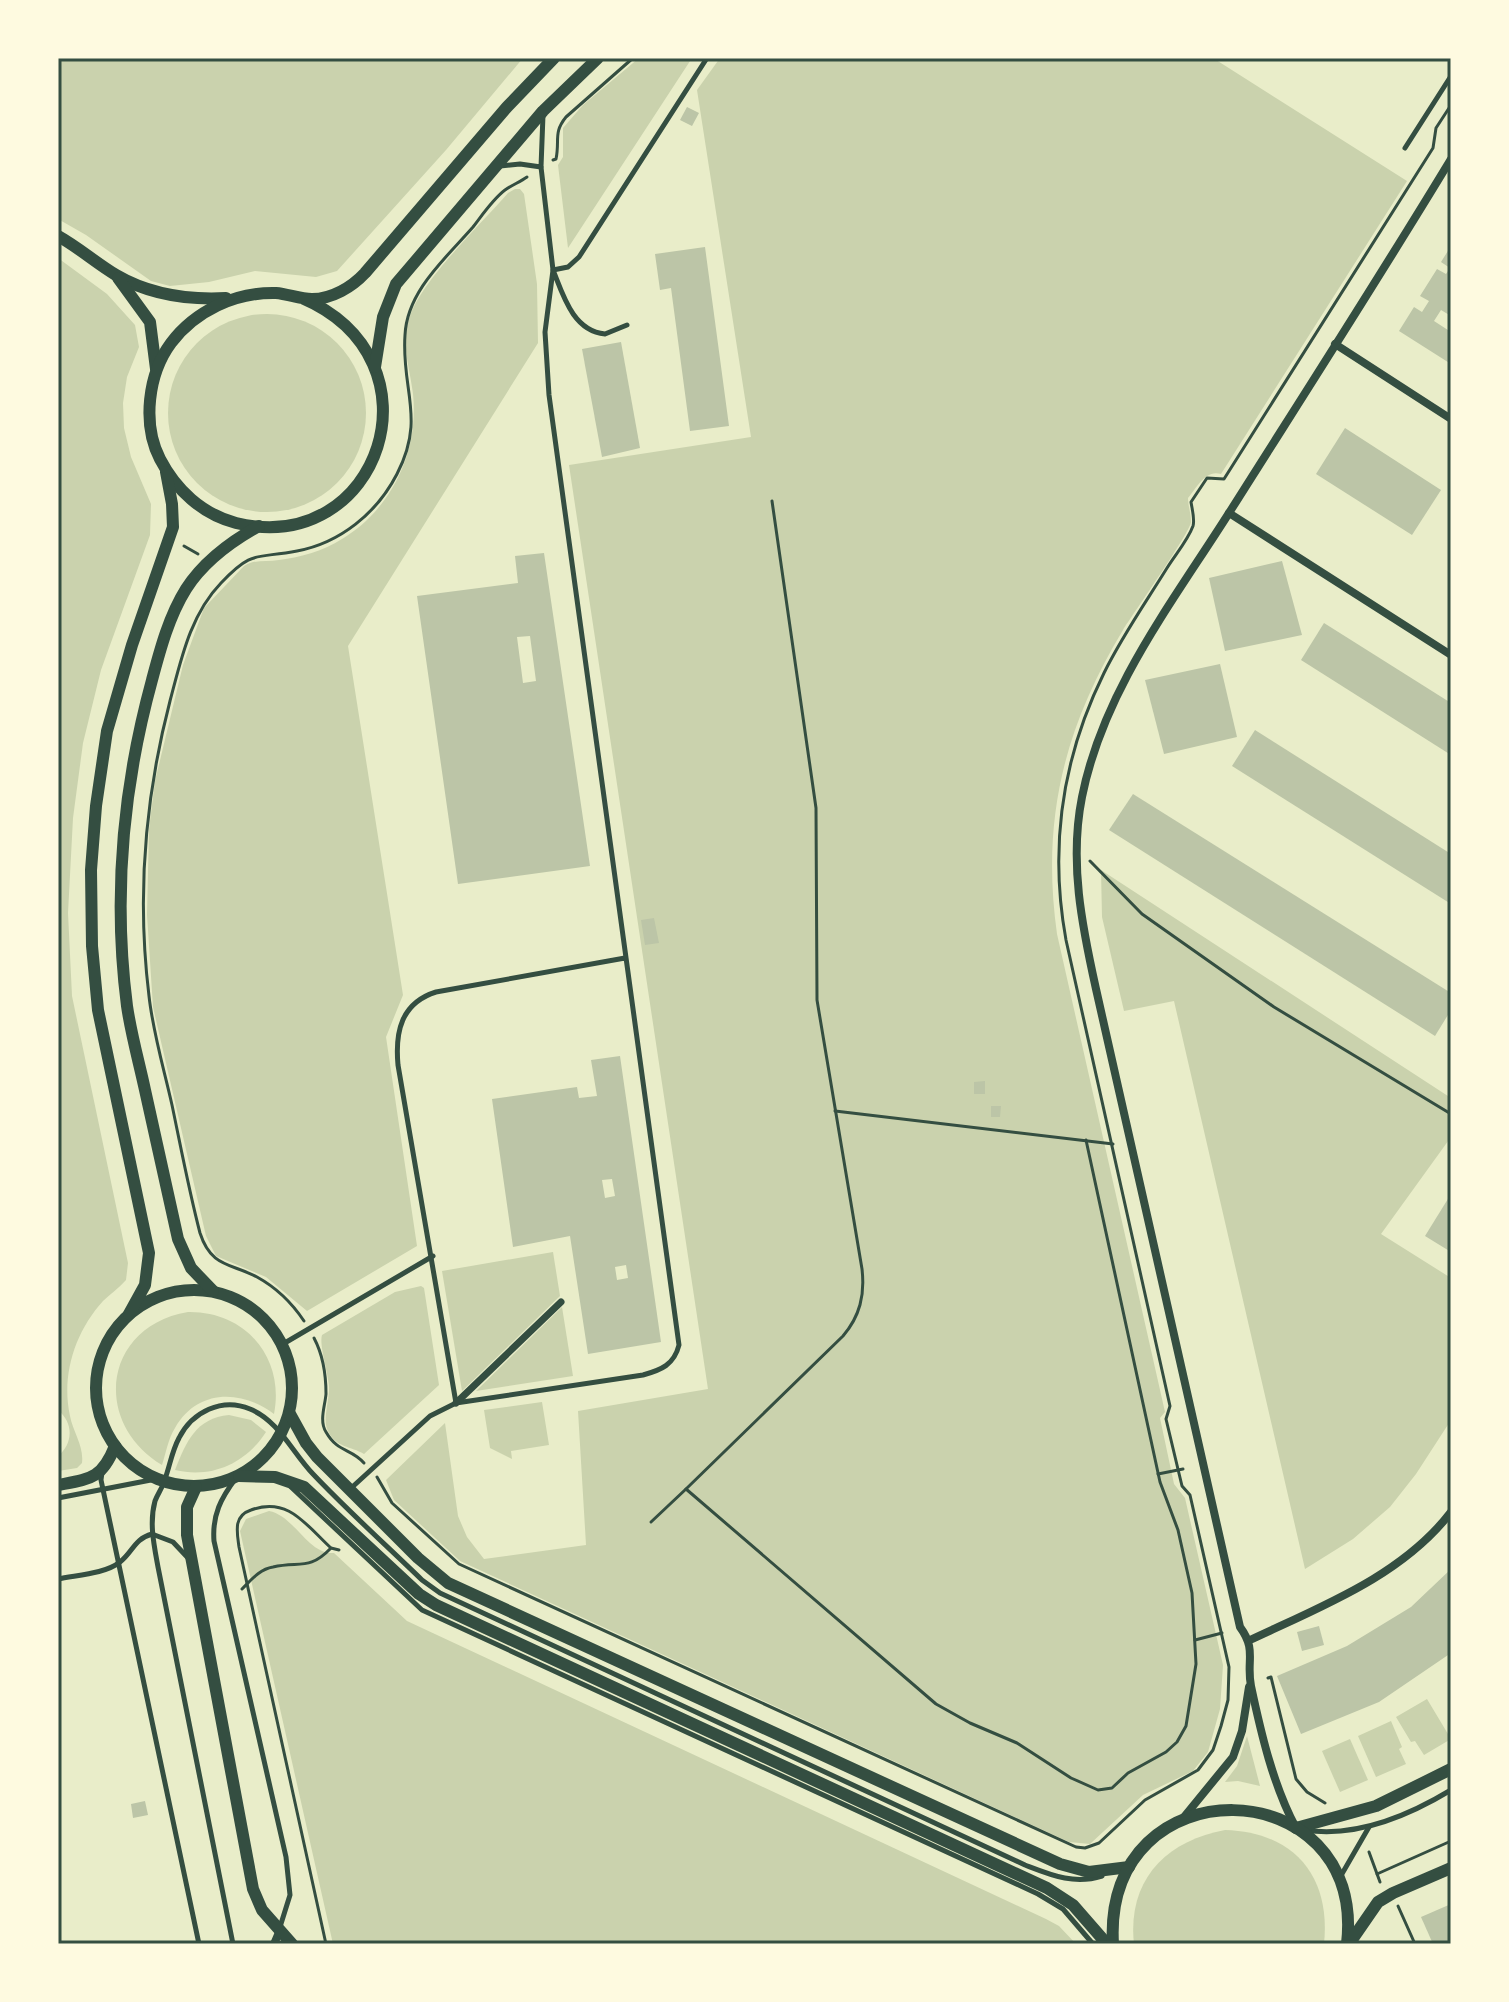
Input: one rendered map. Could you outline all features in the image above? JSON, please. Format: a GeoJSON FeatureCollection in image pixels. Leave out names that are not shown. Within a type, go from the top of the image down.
{"type":"FeatureCollection","features":[{"type":"Feature","properties":{"kind":"street"},"geometry":{"type":"LineString","coordinates":[[58,236],[116,275],[161,294],[202,299],[275,293],[302,298],[326,297],[359,279],[507,107],[554,58]]}},
{"type":"Feature","properties":{"kind":"street"},"geometry":{"type":"LineString","coordinates":[[375,367],[383,317],[392,289],[543,111],[598,58]]}},
{"type":"Feature","properties":{"kind":"street"},"geometry":{"type":"LineString","coordinates":[[1110,1944],[1116,1898],[1129,1867],[1146,1845],[1184,1817],[1233,1757],[1242,1731],[1250,1682],[1250,1640],[1240,1627],[1085,938],[1077,882],[1077,846],[1084,785],[1106,721],[1146,641],[1451,159]]}},
{"type":"Feature","properties":{"kind":"street"},"geometry":{"type":"LineString","coordinates":[[116,275],[150,322],[156,371]]}},
{"type":"Feature","properties":{"kind":"street"},"geometry":{"type":"LineString","coordinates":[[129,1314],[147,1301],[178,1290],[213,1291],[233,1297],[253,1309],[270,1325],[283,1344],[293,1384],[290,1414],[282,1433],[267,1451],[237,1477],[217,1485],[196,1487],[160,1481],[135,1467],[115,1446],[99,1414],[96,1377],[107,1342],[129,1314],[145,1285],[149,1253],[98,1010],[92,933],[92,855],[107,731],[128,658],[173,527],[172,504],[164,467],[155,446],[151,420],[150,402],[156,371],[172,342],[195,319],[239,297]]}},
{"type":"Feature","properties":{"kind":"street"},"geometry":{"type":"LineString","coordinates":[[164,467],[193,502],[208,512],[225,520],[259,526],[299,523],[316,516],[333,506],[361,480],[379,444],[383,422],[382,385],[367,350],[342,322],[302,298]]}},
{"type":"Feature","properties":{"kind":"street"},"geometry":{"type":"LineString","coordinates":[[1335,344],[1451,419]]}},
{"type":"Feature","properties":{"kind":"street"},"geometry":{"type":"LineString","coordinates":[[1229,513],[1451,655]]}},
{"type":"Feature","properties":{"kind":"street"},"geometry":{"type":"LineString","coordinates":[[213,1291],[191,1268],[178,1239],[131,1027],[122,939],[122,867],[134,755],[171,619],[185,590],[208,563],[232,541],[259,526]]}},
{"type":"Feature","properties":{"kind":"street"},"geometry":{"type":"LineString","coordinates":[[456,1403],[561,1302]]}},
{"type":"Feature","properties":{"kind":"street"},"geometry":{"type":"LineString","coordinates":[[290,1414],[306,1443],[349,1490],[440,1578],[1060,1864],[1089,1872],[1129,1867]]}},
{"type":"Feature","properties":{"kind":"street"},"geometry":{"type":"LineString","coordinates":[[58,1485],[91,1478],[105,1468],[115,1446]]}},
{"type":"Feature","properties":{"kind":"street"},"geometry":{"type":"LineString","coordinates":[[237,1477],[282,1478],[297,1483],[427,1600],[1047,1888],[1073,1905],[1110,1944]]}},
{"type":"Feature","properties":{"kind":"street"},"geometry":{"type":"LineString","coordinates":[[196,1487],[187,1507],[192,1564],[253,1889],[262,1910],[292,1944]]}},
{"type":"Feature","properties":{"kind":"street"},"geometry":{"type":"LineString","coordinates":[[1250,1640],[1336,1600],[1370,1580],[1424,1542],[1451,1512]]}},
{"type":"Feature","properties":{"kind":"street"},"geometry":{"type":"LineString","coordinates":[[1250,1682],[1278,1787],[1296,1828]]}},
{"type":"Feature","properties":{"kind":"street"},"geometry":{"type":"LineString","coordinates":[[1296,1828],[1376,1806],[1451,1769]]}},
{"type":"Feature","properties":{"kind":"street"},"geometry":{"type":"LineString","coordinates":[[1184,1817],[1215,1810],[1244,1810],[1271,1816],[1296,1828],[1326,1857],[1339,1880],[1349,1916],[1348,1944]]}},
{"type":"Feature","properties":{"kind":"street"},"geometry":{"type":"LineString","coordinates":[[1348,1944],[1378,1902],[1451,1868]]}},
{"type":"Feature","properties":{"kind":"street"},"geometry":{"type":"LineString","coordinates":[[276,1944],[280,1930]]}},
{"type":"Feature","properties":{"kind":"lane"},"geometry":{"type":"LineString","coordinates":[[553,270],[568,267],[579,257],[707,58]]}},
{"type":"Feature","properties":{"kind":"lane"},"geometry":{"type":"LineString","coordinates":[[1405,148],[1451,76]]}},
{"type":"Feature","properties":{"kind":"lane"},"geometry":{"type":"LineString","coordinates":[[349,1490],[430,1416],[456,1403],[643,1375],[663,1369],[678,1353],[679,1331],[549,395],[545,332],[553,270],[541,167],[543,111]]}},
{"type":"Feature","properties":{"kind":"lane"},"geometry":{"type":"LineString","coordinates":[[495,166],[520,164],[541,167]]}},
{"type":"Feature","properties":{"kind":"lane"},"geometry":{"type":"LineString","coordinates":[[553,270],[566,301],[585,327],[605,334],[627,325]]}},
{"type":"Feature","properties":{"kind":"lane"},"geometry":{"type":"LineString","coordinates":[[456,1403],[398,1065],[397,1038],[406,1013],[418,1000],[436,992],[625,958]]}},
{"type":"Feature","properties":{"kind":"lane"},"geometry":{"type":"LineString","coordinates":[[283,1344],[433,1256]]}},
{"type":"Feature","properties":{"kind":"lane"},"geometry":{"type":"LineString","coordinates":[[233,1944],[152,1534],[160,1481],[180,1436],[192,1420],[209,1409],[225,1405],[250,1409],[265,1418],[282,1433],[293,1452],[312,1473],[430,1587],[521,1644]]}},
{"type":"Feature","properties":{"kind":"lane"},"geometry":{"type":"LineString","coordinates":[[105,1468],[101,1474],[103,1489],[199,1944]]}},
{"type":"Feature","properties":{"kind":"lane"},"geometry":{"type":"LineString","coordinates":[[237,1477],[217,1507],[214,1541],[286,1857],[290,1895],[280,1930]]}},
{"type":"Feature","properties":{"kind":"lane"},"geometry":{"type":"LineString","coordinates":[[58,1498],[160,1481]]}},
{"type":"Feature","properties":{"kind":"lane"},"geometry":{"type":"LineString","coordinates":[[58,1579],[119,1563],[137,1540],[152,1534],[173,1542],[192,1564]]}},
{"type":"Feature","properties":{"kind":"lane"},"geometry":{"type":"LineString","coordinates":[[561,1663],[1061,1878],[1082,1880],[1129,1867]]}},
{"type":"Feature","properties":{"kind":"lane"},"geometry":{"type":"LineString","coordinates":[[561,1663],[1038,1894],[1063,1909],[1093,1944]]}},
{"type":"Feature","properties":{"kind":"lane"},"geometry":{"type":"LineString","coordinates":[[1296,1828],[1325,1832],[1369,1827],[1451,1790]]}},
{"type":"Feature","properties":{"kind":"lane"},"geometry":{"type":"LineString","coordinates":[[1339,1880],[1369,1827]]}},
{"type":"Feature","properties":{"kind":"path"},"geometry":{"type":"LineString","coordinates":[[551,160],[556,159],[558,127],[566,117],[633,58]]}},
{"type":"Feature","properties":{"kind":"path"},"geometry":{"type":"LineString","coordinates":[[378,1478],[392,1503],[453,1560],[1076,1847],[1085,1848],[1099,1843],[1145,1800],[1190,1776],[1205,1763],[1221,1726],[1229,1667],[1190,1495],[1182,1486],[1166,1419],[1170,1406],[1066,940],[1058,894],[1060,814],[1065,779],[1079,732],[1106,669],[1194,524],[1191,502],[1207,478],[1224,479],[1433,148],[1436,128],[1451,105]]}},
{"type":"Feature","properties":{"kind":"path"},"geometry":{"type":"LineString","coordinates":[[303,1318],[266,1283],[216,1260],[206,1249],[200,1233],[152,1021],[147,984],[143,905],[154,768],[183,653],[200,610],[211,594],[251,557],[300,551],[346,532],[373,509],[391,486],[402,465],[413,421],[404,332],[412,305],[425,282],[499,195],[527,177]]}},
{"type":"Feature","properties":{"kind":"path"},"geometry":{"type":"LineString","coordinates":[[651,1522],[843,1336],[861,1307],[862,1269],[817,1000],[816,808],[772,501]]}},
{"type":"Feature","properties":{"kind":"path"},"geometry":{"type":"LineString","coordinates":[[180,546],[200,555]]}},
{"type":"Feature","properties":{"kind":"path"},"geometry":{"type":"LineString","coordinates":[[1077,846],[1142,914],[1274,1007],[1451,1114]]}},
{"type":"Feature","properties":{"kind":"path"},"geometry":{"type":"LineString","coordinates":[[835,1111],[1133,1146]]}},
{"type":"Feature","properties":{"kind":"path"},"geometry":{"type":"LineString","coordinates":[[686,1489],[928,1698],[961,1719],[1026,1747],[1071,1778],[1098,1790],[1112,1788],[1132,1770],[1166,1752],[1184,1732],[1196,1664],[1189,1575],[1178,1530],[1158,1474],[1086,1140]]}},
{"type":"Feature","properties":{"kind":"path"},"geometry":{"type":"LineString","coordinates":[[312,1335],[322,1361],[325,1382],[323,1427],[338,1448],[355,1454],[363,1463]]}},
{"type":"Feature","properties":{"kind":"path"},"geometry":{"type":"LineString","coordinates":[[1158,1474],[1180,1469]]}},
{"type":"Feature","properties":{"kind":"path"},"geometry":{"type":"LineString","coordinates":[[242,1589],[247,1583],[260,1572],[273,1567],[307,1565],[319,1561],[331,1548],[292,1512],[277,1504],[245,1512],[238,1519],[236,1527],[247,1583],[326,1944]]}},
{"type":"Feature","properties":{"kind":"path"},"geometry":{"type":"LineString","coordinates":[[1195,1640],[1222,1633]]}},
{"type":"Feature","properties":{"kind":"path"},"geometry":{"type":"LineString","coordinates":[[1228,1686],[1237,1685]]}},
{"type":"Feature","properties":{"kind":"path"},"geometry":{"type":"LineString","coordinates":[[1377,1874],[1451,1841]]}},
{"type":"Feature","properties":{"kind":"path"},"geometry":{"type":"LineString","coordinates":[[1397,1902],[1415,1944]]}},
{"type":"Feature","properties":{"kind":"green space"},"geometry":{"type":"Polygon","coordinates":[[[58,58],[523,58],[446,150],[337,271],[316,277],[255,271],[209,282],[170,286],[151,281],[58,219],[58,58]]]}},
{"type":"Feature","properties":{"kind":"green space"},"geometry":{"type":"Polygon","coordinates":[[[639,58],[692,58],[568,248],[558,165],[563,157],[563,128],[583,105],[639,58]]]}},
{"type":"Feature","properties":{"kind":"green space"},"geometry":{"type":"Polygon","coordinates":[[[720,58],[1213,58],[1407,181],[1221,474],[1206,476],[1188,498],[1191,522],[1188,529],[1103,667],[1072,739],[1062,776],[1052,852],[1057,934],[1165,1412],[1160,1418],[1174,1484],[1185,1498],[1223,1665],[1220,1709],[1208,1752],[1193,1771],[1143,1795],[1090,1844],[1069,1842],[460,1561],[394,1500],[386,1480],[445,1423],[458,1516],[467,1537],[484,1559],[586,1545],[578,1411],[708,1389],[569,465],[751,437],[697,90],[720,58]]]}},
{"type":"Feature","properties":{"kind":"green space"},"geometry":{"type":"Polygon","coordinates":[[[515,189],[520,189],[524,194],[537,284],[538,343],[348,646],[403,995],[386,1037],[417,1246],[307,1311],[266,1277],[216,1256],[206,1236],[153,1007],[147,915],[149,829],[155,781],[183,665],[204,608],[244,566],[304,555],[335,543],[360,526],[388,495],[406,457],[414,415],[406,346],[410,316],[439,269],[515,189]]]}},
{"type":"Feature","properties":{"kind":"green space"},"geometry":{"type":"Polygon","coordinates":[[[58,258],[107,294],[135,325],[139,347],[127,377],[123,403],[124,428],[131,457],[151,504],[150,535],[101,670],[83,743],[73,818],[68,913],[72,996],[128,1263],[126,1280],[93,1313],[78,1340],[67,1385],[71,1422],[82,1463],[77,1468],[58,1471],[58,1456],[67,1446],[70,1433],[67,1421],[58,1410],[58,258]]]}},
{"type":"Feature","properties":{"kind":"green space"},"geometry":{"type":"Polygon","coordinates":[[[267,314],[305,321],[337,343],[359,375],[366,413],[359,451],[337,483],[305,505],[267,512],[229,505],[197,483],[175,451],[168,413],[175,375],[197,343],[229,321],[267,314]]]}},
{"type":"Feature","properties":{"kind":"green space"},"geometry":{"type":"Polygon","coordinates":[[[1101,870],[1451,1098],[1451,1137],[1381,1234],[1451,1278],[1451,1420],[1390,1507],[1353,1539],[1305,1569],[1174,1001],[1124,1011],[1102,917],[1101,870]]]}},
{"type":"Feature","properties":{"kind":"green space"},"geometry":{"type":"Polygon","coordinates":[[[553,1252],[560,1296],[462,1391],[442,1271],[553,1252]]]}},
{"type":"Feature","properties":{"kind":"green space"},"geometry":{"type":"Polygon","coordinates":[[[424,1288],[439,1385],[364,1454],[339,1444],[326,1426],[329,1386],[322,1335],[395,1292],[424,1288]]]}},
{"type":"Feature","properties":{"kind":"green space"},"geometry":{"type":"Polygon","coordinates":[[[562,1307],[573,1376],[476,1391],[562,1307]]]}},
{"type":"Feature","properties":{"kind":"green space"},"geometry":{"type":"Polygon","coordinates":[[[188,1312],[227,1320],[244,1329],[257,1342],[273,1374],[276,1393],[274,1414],[248,1400],[234,1397],[207,1400],[184,1415],[175,1428],[162,1465],[139,1447],[124,1425],[117,1401],[117,1378],[124,1355],[139,1336],[160,1321],[188,1312]]]}},
{"type":"Feature","properties":{"kind":"green space"},"geometry":{"type":"Polygon","coordinates":[[[542,1402],[549,1445],[511,1451],[512,1459],[490,1448],[484,1410],[542,1402]]]}},
{"type":"Feature","properties":{"kind":"green space"},"geometry":{"type":"Polygon","coordinates":[[[229,1415],[251,1420],[266,1432],[249,1452],[227,1466],[202,1472],[175,1470],[188,1441],[200,1426],[229,1415]]]}},
{"type":"Feature","properties":{"kind":"green space"},"geometry":{"type":"Polygon","coordinates":[[[269,1511],[286,1520],[317,1548],[334,1553],[407,1621],[1046,1919],[1059,1926],[1076,1944],[333,1944],[240,1531],[246,1519],[269,1511]]]}},
{"type":"Feature","properties":{"kind":"green space"},"geometry":{"type":"Polygon","coordinates":[[[1427,1699],[1451,1739],[1424,1755],[1415,1741],[1411,1742],[1396,1717],[1427,1699]]]}},
{"type":"Feature","properties":{"kind":"green space"},"geometry":{"type":"Polygon","coordinates":[[[1391,1721],[1406,1764],[1376,1777],[1358,1736],[1391,1721]]]}},
{"type":"Feature","properties":{"kind":"green space"},"geometry":{"type":"Polygon","coordinates":[[[1247,1736],[1260,1786],[1238,1781],[1225,1782],[1237,1766],[1247,1736]]]}},
{"type":"Feature","properties":{"kind":"green space"},"geometry":{"type":"Polygon","coordinates":[[[1350,1739],[1368,1780],[1340,1792],[1322,1751],[1350,1739]]]}},
{"type":"Feature","properties":{"kind":"green space"},"geometry":{"type":"Polygon","coordinates":[[[1225,1830],[1271,1839],[1303,1862],[1321,1898],[1325,1920],[1324,1944],[1134,1944],[1133,1921],[1137,1901],[1154,1868],[1184,1844],[1225,1830]]]}},
{"type":"Feature","properties":{"kind":"building"},"geometry":{"type":"Polygon","coordinates":[[[687,107],[699,113],[692,126],[680,120],[687,107]]]}},
{"type":"Feature","properties":{"kind":"building"},"geometry":{"type":"Polygon","coordinates":[[[1451,246],[1451,316],[1441,310],[1434,321],[1451,332],[1451,364],[1399,331],[1414,307],[1422,312],[1429,301],[1420,296],[1437,269],[1446,274],[1450,268],[1441,262],[1451,246]]]}},
{"type":"Feature","properties":{"kind":"building"},"geometry":{"type":"Polygon","coordinates":[[[705,247],[729,426],[690,431],[671,288],[660,290],[655,254],[705,247]]]}},
{"type":"Feature","properties":{"kind":"building"},"geometry":{"type":"Polygon","coordinates":[[[621,342],[640,448],[602,457],[582,349],[621,342]]]}},
{"type":"Feature","properties":{"kind":"building"},"geometry":{"type":"Polygon","coordinates":[[[1345,428],[1441,490],[1412,535],[1316,474],[1345,428]]]}},
{"type":"Feature","properties":{"kind":"building"},"geometry":{"type":"Polygon","coordinates":[[[544,553],[590,866],[458,884],[417,596],[518,583],[515,556],[544,553]],[[530,636],[517,637],[523,683],[536,681],[530,636]]]}},
{"type":"Feature","properties":{"kind":"building"},"geometry":{"type":"Polygon","coordinates":[[[1282,561],[1302,635],[1225,651],[1209,578],[1282,561]]]}},
{"type":"Feature","properties":{"kind":"building"},"geometry":{"type":"Polygon","coordinates":[[[1324,623],[1451,703],[1451,755],[1301,660],[1324,623]]]}},
{"type":"Feature","properties":{"kind":"building"},"geometry":{"type":"Polygon","coordinates":[[[1220,664],[1237,737],[1164,754],[1145,680],[1220,664]]]}},
{"type":"Feature","properties":{"kind":"building"},"geometry":{"type":"Polygon","coordinates":[[[1255,730],[1451,854],[1451,904],[1232,766],[1255,730]]]}},
{"type":"Feature","properties":{"kind":"building"},"geometry":{"type":"Polygon","coordinates":[[[1133,794],[1451,993],[1451,1010],[1435,1036],[1109,830],[1133,794]]]}},
{"type":"Feature","properties":{"kind":"building"},"geometry":{"type":"Polygon","coordinates":[[[654,918],[659,943],[645,945],[641,920],[654,918]]]}},
{"type":"Feature","properties":{"kind":"building"},"geometry":{"type":"Polygon","coordinates":[[[620,1056],[661,1342],[588,1354],[570,1236],[513,1247],[492,1099],[577,1087],[579,1098],[597,1096],[591,1060],[620,1056]],[[612,1179],[602,1180],[605,1198],[615,1196],[612,1179]],[[626,1265],[615,1267],[617,1280],[628,1278],[626,1265]]]}},
{"type":"Feature","properties":{"kind":"building"},"geometry":{"type":"Polygon","coordinates":[[[985,1081],[985,1094],[974,1094],[974,1082],[985,1081]]]}},
{"type":"Feature","properties":{"kind":"building"},"geometry":{"type":"Polygon","coordinates":[[[991,1106],[1001,1106],[1000,1117],[991,1117],[991,1106]]]}},
{"type":"Feature","properties":{"kind":"building"},"geometry":{"type":"Polygon","coordinates":[[[1451,1194],[1451,1252],[1425,1236],[1451,1194]]]}},
{"type":"Feature","properties":{"kind":"building"},"geometry":{"type":"Polygon","coordinates":[[[1451,1569],[1451,1653],[1379,1702],[1301,1734],[1277,1676],[1347,1646],[1411,1607],[1451,1569]]]}},
{"type":"Feature","properties":{"kind":"building"},"geometry":{"type":"Polygon","coordinates":[[[1319,1626],[1324,1645],[1302,1651],[1297,1632],[1319,1626]]]}},
{"type":"Feature","properties":{"kind":"building"},"geometry":{"type":"Polygon","coordinates":[[[145,1801],[148,1815],[133,1818],[131,1804],[145,1801]]]}},
{"type":"Feature","properties":{"kind":"building"},"geometry":{"type":"Polygon","coordinates":[[[1451,1904],[1451,1944],[1433,1944],[1421,1917],[1451,1904]]]}}]}
